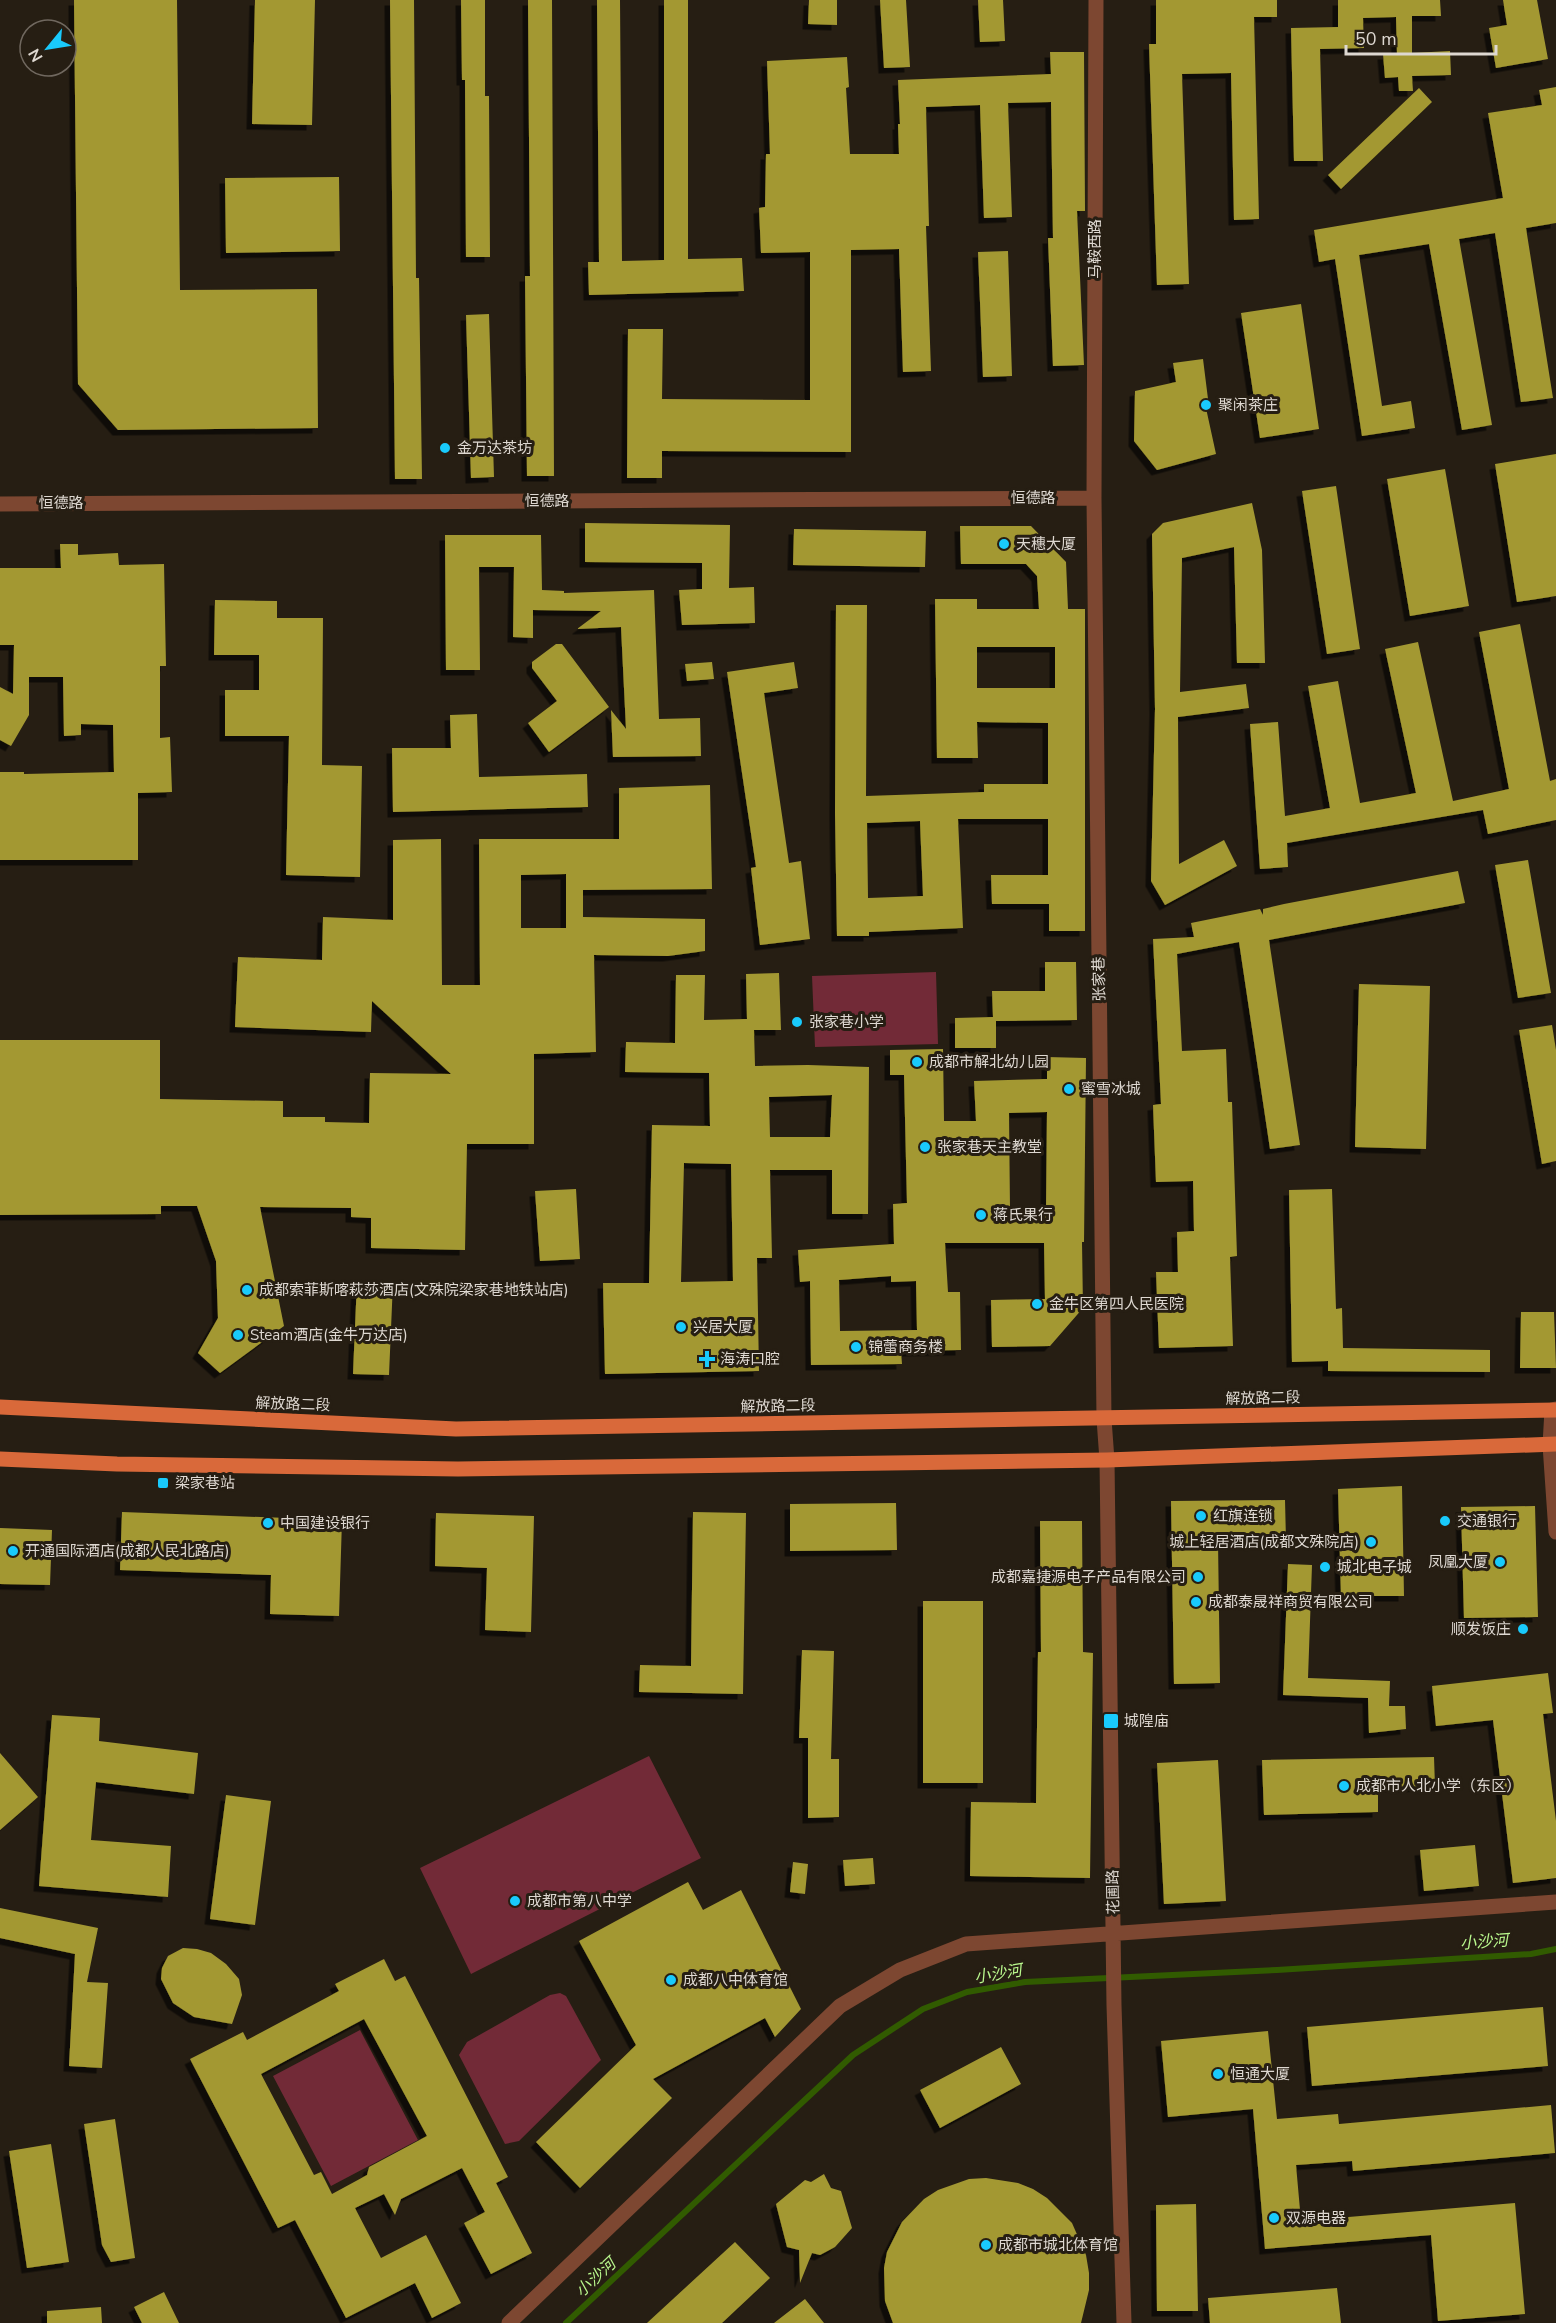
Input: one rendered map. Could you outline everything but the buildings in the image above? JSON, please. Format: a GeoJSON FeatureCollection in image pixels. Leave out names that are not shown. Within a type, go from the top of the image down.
{"type":"FeatureCollection","features":[{"type":"Feature","properties":{"kind":"main road","name":"解放路二段"},"geometry":{"type":"LineString","coordinates":[[0,1407],[456,1429],[1554,1410]]}},
{"type":"Feature","properties":{"kind":"main road"},"geometry":{"type":"LineString","coordinates":[[0,1459],[117,1464],[458,1469],[1107,1460],[1554,1445]]}},
{"type":"Feature","properties":{"kind":"street","name":"马鞍西路"},"geometry":{"type":"LineString","coordinates":[[1094,498],[1096,0]]}},
{"type":"Feature","properties":{"kind":"street","name":"恒德路"},"geometry":{"type":"LineString","coordinates":[[0,504],[1094,498]]}},
{"type":"Feature","properties":{"kind":"street","name":"张家巷"},"geometry":{"type":"LineString","coordinates":[[1094,498],[1104,1419],[1107,1460]]}},
{"type":"Feature","properties":{"kind":"street"},"geometry":{"type":"LineString","coordinates":[[1554,1410],[1556,1532]]}},
{"type":"Feature","properties":{"kind":"street","name":"花圃路"},"geometry":{"type":"LineString","coordinates":[[1107,1460],[1114,2005],[1124,2323]]}},
{"type":"Feature","properties":{"kind":"street"},"geometry":{"type":"LineString","coordinates":[[508,2323],[840,2006],[900,1970],[966,1944],[1556,1902]]}},
{"type":"Feature","properties":{"kind":"shaded area"},"geometry":{"type":"Polygon","coordinates":[[[936,972],[938,1044],[815,1047],[812,976],[936,972]]]}},
{"type":"Feature","properties":{"kind":"shaded area"},"geometry":{"type":"Polygon","coordinates":[[[649,1756],[701,1858],[471,1974],[420,1868],[649,1756]]]}},
{"type":"Feature","properties":{"kind":"shaded area"},"geometry":{"type":"Polygon","coordinates":[[[560,1993],[566,1996],[601,2060],[519,2141],[505,2144],[459,2055],[467,2042],[550,1995],[560,1993]]]}},
{"type":"Feature","properties":{"kind":"shaded area"},"geometry":{"type":"Polygon","coordinates":[[[360,2030],[418,2140],[331,2186],[273,2076],[360,2030]]]}},
{"type":"Feature","properties":{"kind":"waterway","name":"小沙河"},"geometry":{"type":"LineString","coordinates":[[566,2323],[853,2055],[923,2009],[967,1992],[1025,1982],[1277,1970],[1531,1954],[1556,1949]]}},
{"type":"Feature","properties":{"kind":"place","name":"聚闲茶庄"},"geometry":{"type":"Point","coordinates":[1206,405]}},
{"type":"Feature","properties":{"kind":"place","name":"金万达茶坊"},"geometry":{"type":"Point","coordinates":[445,448]}},
{"type":"Feature","properties":{"kind":"place","name":"天穗大厦"},"geometry":{"type":"Point","coordinates":[1004,544]}},
{"type":"Feature","properties":{"kind":"place","name":"张家巷小学"},"geometry":{"type":"Point","coordinates":[797,1022]}},
{"type":"Feature","properties":{"kind":"place","name":"成都市解北幼儿园"},"geometry":{"type":"Point","coordinates":[917,1062]}},
{"type":"Feature","properties":{"kind":"place","name":"蜜雪冰城"},"geometry":{"type":"Point","coordinates":[1069,1089]}},
{"type":"Feature","properties":{"kind":"place","name":"张家巷天主教堂"},"geometry":{"type":"Point","coordinates":[925,1147]}},
{"type":"Feature","properties":{"kind":"place","name":"蒋氏果行"},"geometry":{"type":"Point","coordinates":[981,1215]}},
{"type":"Feature","properties":{"kind":"place","name":"成都索菲斯喀萩莎酒店(文殊院梁家巷地铁站店)"},"geometry":{"type":"Point","coordinates":[247,1290]}},
{"type":"Feature","properties":{"kind":"place","name":"金牛区第四人民医院"},"geometry":{"type":"Point","coordinates":[1037,1304]}},
{"type":"Feature","properties":{"kind":"place","name":"兴居大厦"},"geometry":{"type":"Point","coordinates":[681,1327]}},
{"type":"Feature","properties":{"kind":"place","name":"Steam酒店(金牛万达店)"},"geometry":{"type":"Point","coordinates":[238,1335]}},
{"type":"Feature","properties":{"kind":"place","name":"锦蕾商务楼"},"geometry":{"type":"Point","coordinates":[856,1347]}},
{"type":"Feature","properties":{"kind":"place","name":"海涛口腔"},"geometry":{"type":"Point","coordinates":[707,1359]}},
{"type":"Feature","properties":{"kind":"place","name":"梁家巷站"},"geometry":{"type":"Point","coordinates":[163,1483]}},
{"type":"Feature","properties":{"kind":"place","name":"红旗连锁"},"geometry":{"type":"Point","coordinates":[1201,1516]}},
{"type":"Feature","properties":{"kind":"place","name":"交通银行"},"geometry":{"type":"Point","coordinates":[1445,1521]}},
{"type":"Feature","properties":{"kind":"place","name":"中国建设银行"},"geometry":{"type":"Point","coordinates":[268,1523]}},
{"type":"Feature","properties":{"kind":"place","name":"城上轻居酒店(成都文殊院店)"},"geometry":{"type":"Point","coordinates":[1371,1542]}},
{"type":"Feature","properties":{"kind":"place","name":"开通国际酒店(成都人民北路店)"},"geometry":{"type":"Point","coordinates":[13,1551]}},
{"type":"Feature","properties":{"kind":"place","name":"凤凰大厦"},"geometry":{"type":"Point","coordinates":[1500,1562]}},
{"type":"Feature","properties":{"kind":"place","name":"城北电子城"},"geometry":{"type":"Point","coordinates":[1325,1567]}},
{"type":"Feature","properties":{"kind":"place","name":"成都嘉捷源电子产品有限公司"},"geometry":{"type":"Point","coordinates":[1198,1577]}},
{"type":"Feature","properties":{"kind":"place","name":"成都泰晟祥商贸有限公司"},"geometry":{"type":"Point","coordinates":[1196,1602]}},
{"type":"Feature","properties":{"kind":"place","name":"顺发饭庄"},"geometry":{"type":"Point","coordinates":[1523,1629]}},
{"type":"Feature","properties":{"kind":"place","name":"城隍庙"},"geometry":{"type":"Point","coordinates":[1111,1721]}},
{"type":"Feature","properties":{"kind":"place","name":"成都市人北小学（东区）"},"geometry":{"type":"Point","coordinates":[1344,1786]}},
{"type":"Feature","properties":{"kind":"place","name":"成都市第八中学"},"geometry":{"type":"Point","coordinates":[515,1901]}},
{"type":"Feature","properties":{"kind":"place","name":"成都八中体育馆"},"geometry":{"type":"Point","coordinates":[671,1980]}},
{"type":"Feature","properties":{"kind":"place","name":"恒通大厦"},"geometry":{"type":"Point","coordinates":[1218,2074]}},
{"type":"Feature","properties":{"kind":"place","name":"双源电器"},"geometry":{"type":"Point","coordinates":[1274,2218]}},
{"type":"Feature","properties":{"kind":"place","name":"成都市城北体育馆"},"geometry":{"type":"Point","coordinates":[986,2245]}}]}
